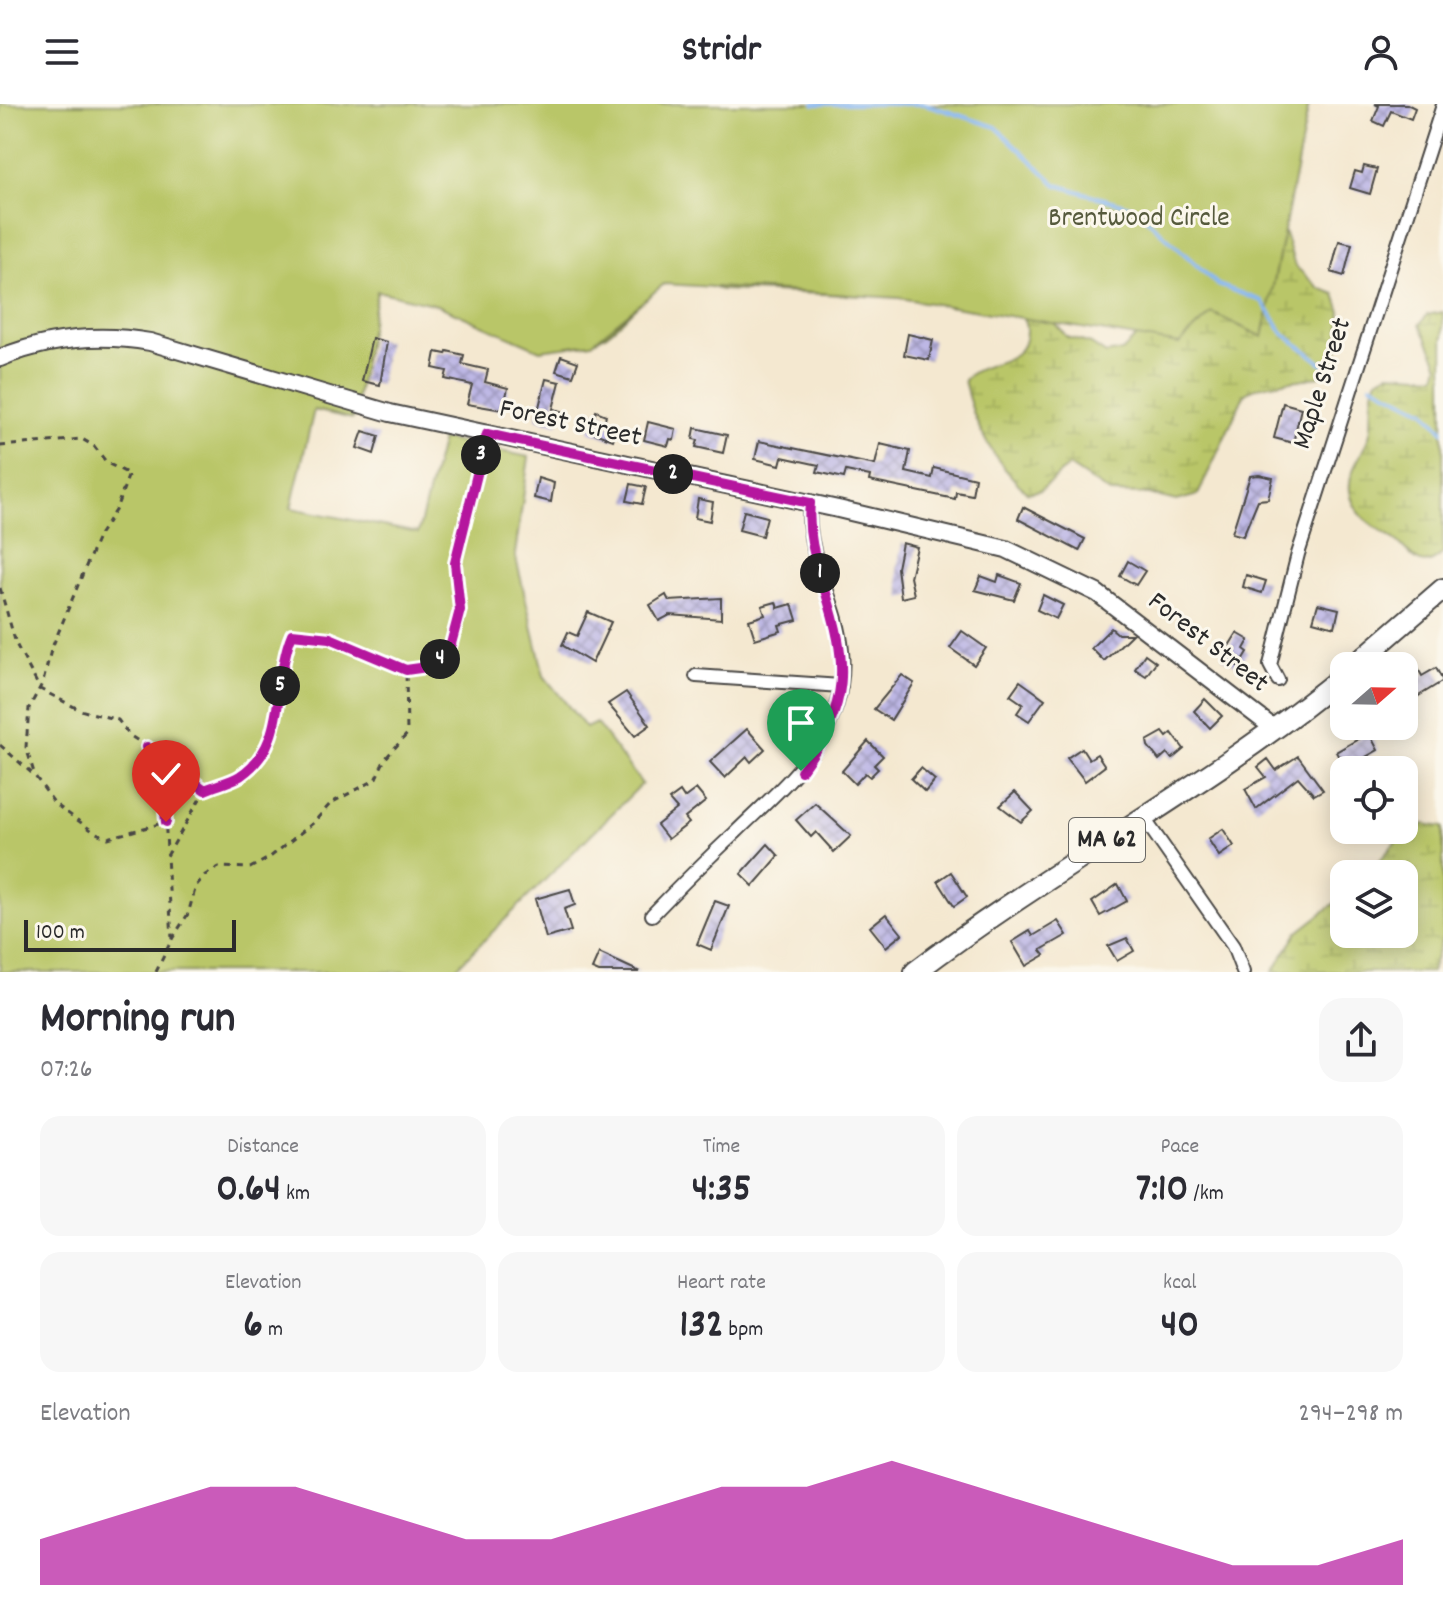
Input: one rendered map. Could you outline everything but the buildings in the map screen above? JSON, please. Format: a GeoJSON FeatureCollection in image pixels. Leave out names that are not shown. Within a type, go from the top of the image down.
{"type":"FeatureCollection","features":[{"type":"Feature","properties":{"kind":"main road"},"geometry":{"type":"LineString","coordinates":[[1370,652],[1443,589]]}},
{"type":"Feature","properties":{"kind":"main road","name":"MA 62"},"geometry":{"type":"LineString","coordinates":[[915,972],[996,912],[1143,817],[1330,685]]}},
{"type":"Feature","properties":{"kind":"street","name":"Maple Street"},"geometry":{"type":"LineString","coordinates":[[1278,680],[1270,665],[1298,554],[1443,105]]}},
{"type":"Feature","properties":{"kind":"street","name":"Forest Street"},"geometry":{"type":"LineString","coordinates":[[0,358],[60,340],[118,337],[201,355],[390,413],[810,503],[1022,555],[1097,593],[1272,727]]}},
{"type":"Feature","properties":{"kind":"street"},"geometry":{"type":"LineString","coordinates":[[652,915],[801,771],[834,719],[841,686],[842,650],[810,540],[810,503]]}},
{"type":"Feature","properties":{"kind":"street"},"geometry":{"type":"LineString","coordinates":[[696,676],[841,686]]}},
{"type":"Feature","properties":{"kind":"street"},"geometry":{"type":"LineString","coordinates":[[1143,817],[1233,946],[1243,972]]}},
{"type":"Feature","properties":{"kind":"path"},"geometry":{"type":"LineString","coordinates":[[167,856],[205,790],[240,776],[268,749],[275,721],[283,655],[292,634],[330,638],[406,670],[434,666],[451,644],[460,610],[455,563],[487,434]]}},
{"type":"Feature","properties":{"kind":"path"},"geometry":{"type":"LineString","coordinates":[[0,446],[82,439],[94,446],[107,463],[129,474],[116,509],[99,535],[51,650],[40,689],[29,708],[26,747],[35,776]]}},
{"type":"Feature","properties":{"kind":"path"},"geometry":{"type":"LineString","coordinates":[[0,588],[16,644],[40,689],[80,710],[118,720],[129,735],[205,790]]}},
{"type":"Feature","properties":{"kind":"path"},"geometry":{"type":"LineString","coordinates":[[156,972],[188,914],[196,886],[205,875],[219,867],[250,868],[261,863],[313,823],[331,803],[377,778],[385,759],[407,734],[406,670]]}},
{"type":"Feature","properties":{"kind":"path"},"geometry":{"type":"LineString","coordinates":[[0,745],[35,776],[55,804],[71,819],[108,838],[166,822]]}},
{"type":"Feature","properties":{"kind":"path"},"geometry":{"type":"LineString","coordinates":[[147,747],[163,789],[172,939]]}},
{"type":"Feature","properties":{"kind":"green space","name":"Brentwood Circle"},"geometry":{"type":"Polygon","coordinates":[[[0,104],[1309,104],[1263,337],[1212,313],[1179,344],[899,298],[664,284],[592,343],[540,350],[437,305],[377,291],[353,419],[314,410],[291,508],[418,533],[442,439],[529,457],[515,554],[544,676],[586,728],[596,723],[642,784],[452,972],[0,972],[0,104]]]}},
{"type":"Feature","properties":{"kind":"green space","name":"Brentwood Circle"},"geometry":{"type":"Polygon","coordinates":[[[1245,104],[1295,266],[1319,288],[1335,294],[1341,312],[1337,367],[1318,376],[1268,385],[1245,393],[1198,495],[1176,501],[1149,494],[1110,493],[1069,466],[1041,490],[1028,493],[1005,469],[979,428],[964,380],[982,368],[1012,357],[1024,342],[1024,321],[1005,301],[722,290],[680,279],[652,292],[617,326],[589,343],[572,346],[516,319],[1245,104]],[[1033,299],[1067,337],[1091,344],[1106,354],[1122,351],[1141,333],[1033,299]]]}},
{"type":"Feature","properties":{"kind":"green space"},"geometry":{"type":"Polygon","coordinates":[[[1443,312],[1443,553],[1427,563],[1415,559],[1361,515],[1352,500],[1350,483],[1369,436],[1372,397],[1377,379],[1389,373],[1436,376],[1439,365],[1420,324],[1427,315],[1443,312]]]}},
{"type":"Feature","properties":{"kind":"green space"},"geometry":{"type":"Polygon","coordinates":[[[1425,824],[1443,827],[1443,935],[1431,972],[1273,972],[1298,932],[1330,907],[1330,948],[1418,948],[1418,860],[1380,860],[1394,844],[1418,844],[1418,826],[1425,824]]]}},
{"type":"Feature","properties":{"kind":"waterway"},"geometry":{"type":"LineString","coordinates":[[814,104],[923,104]]}},
{"type":"Feature","properties":{"kind":"waterway"},"geometry":{"type":"LineString","coordinates":[[925,104],[996,127],[1057,185],[1135,208],[1218,285],[1262,301],[1284,334],[1335,373]]}},
{"type":"Feature","properties":{"kind":"waterway"},"geometry":{"type":"LineString","coordinates":[[1371,384],[1425,411],[1443,431]]}},
{"type":"Feature","properties":{"kind":"route"},"geometry":{"type":"LineString","coordinates":[[166,822],[163,789],[147,747],[182,769],[205,790],[240,776],[268,749],[280,691],[283,655],[292,634],[330,638],[406,670],[434,666],[451,644],[460,610],[455,563],[487,434],[810,503],[810,540],[842,650],[841,686],[834,719],[801,771]]}}]}
